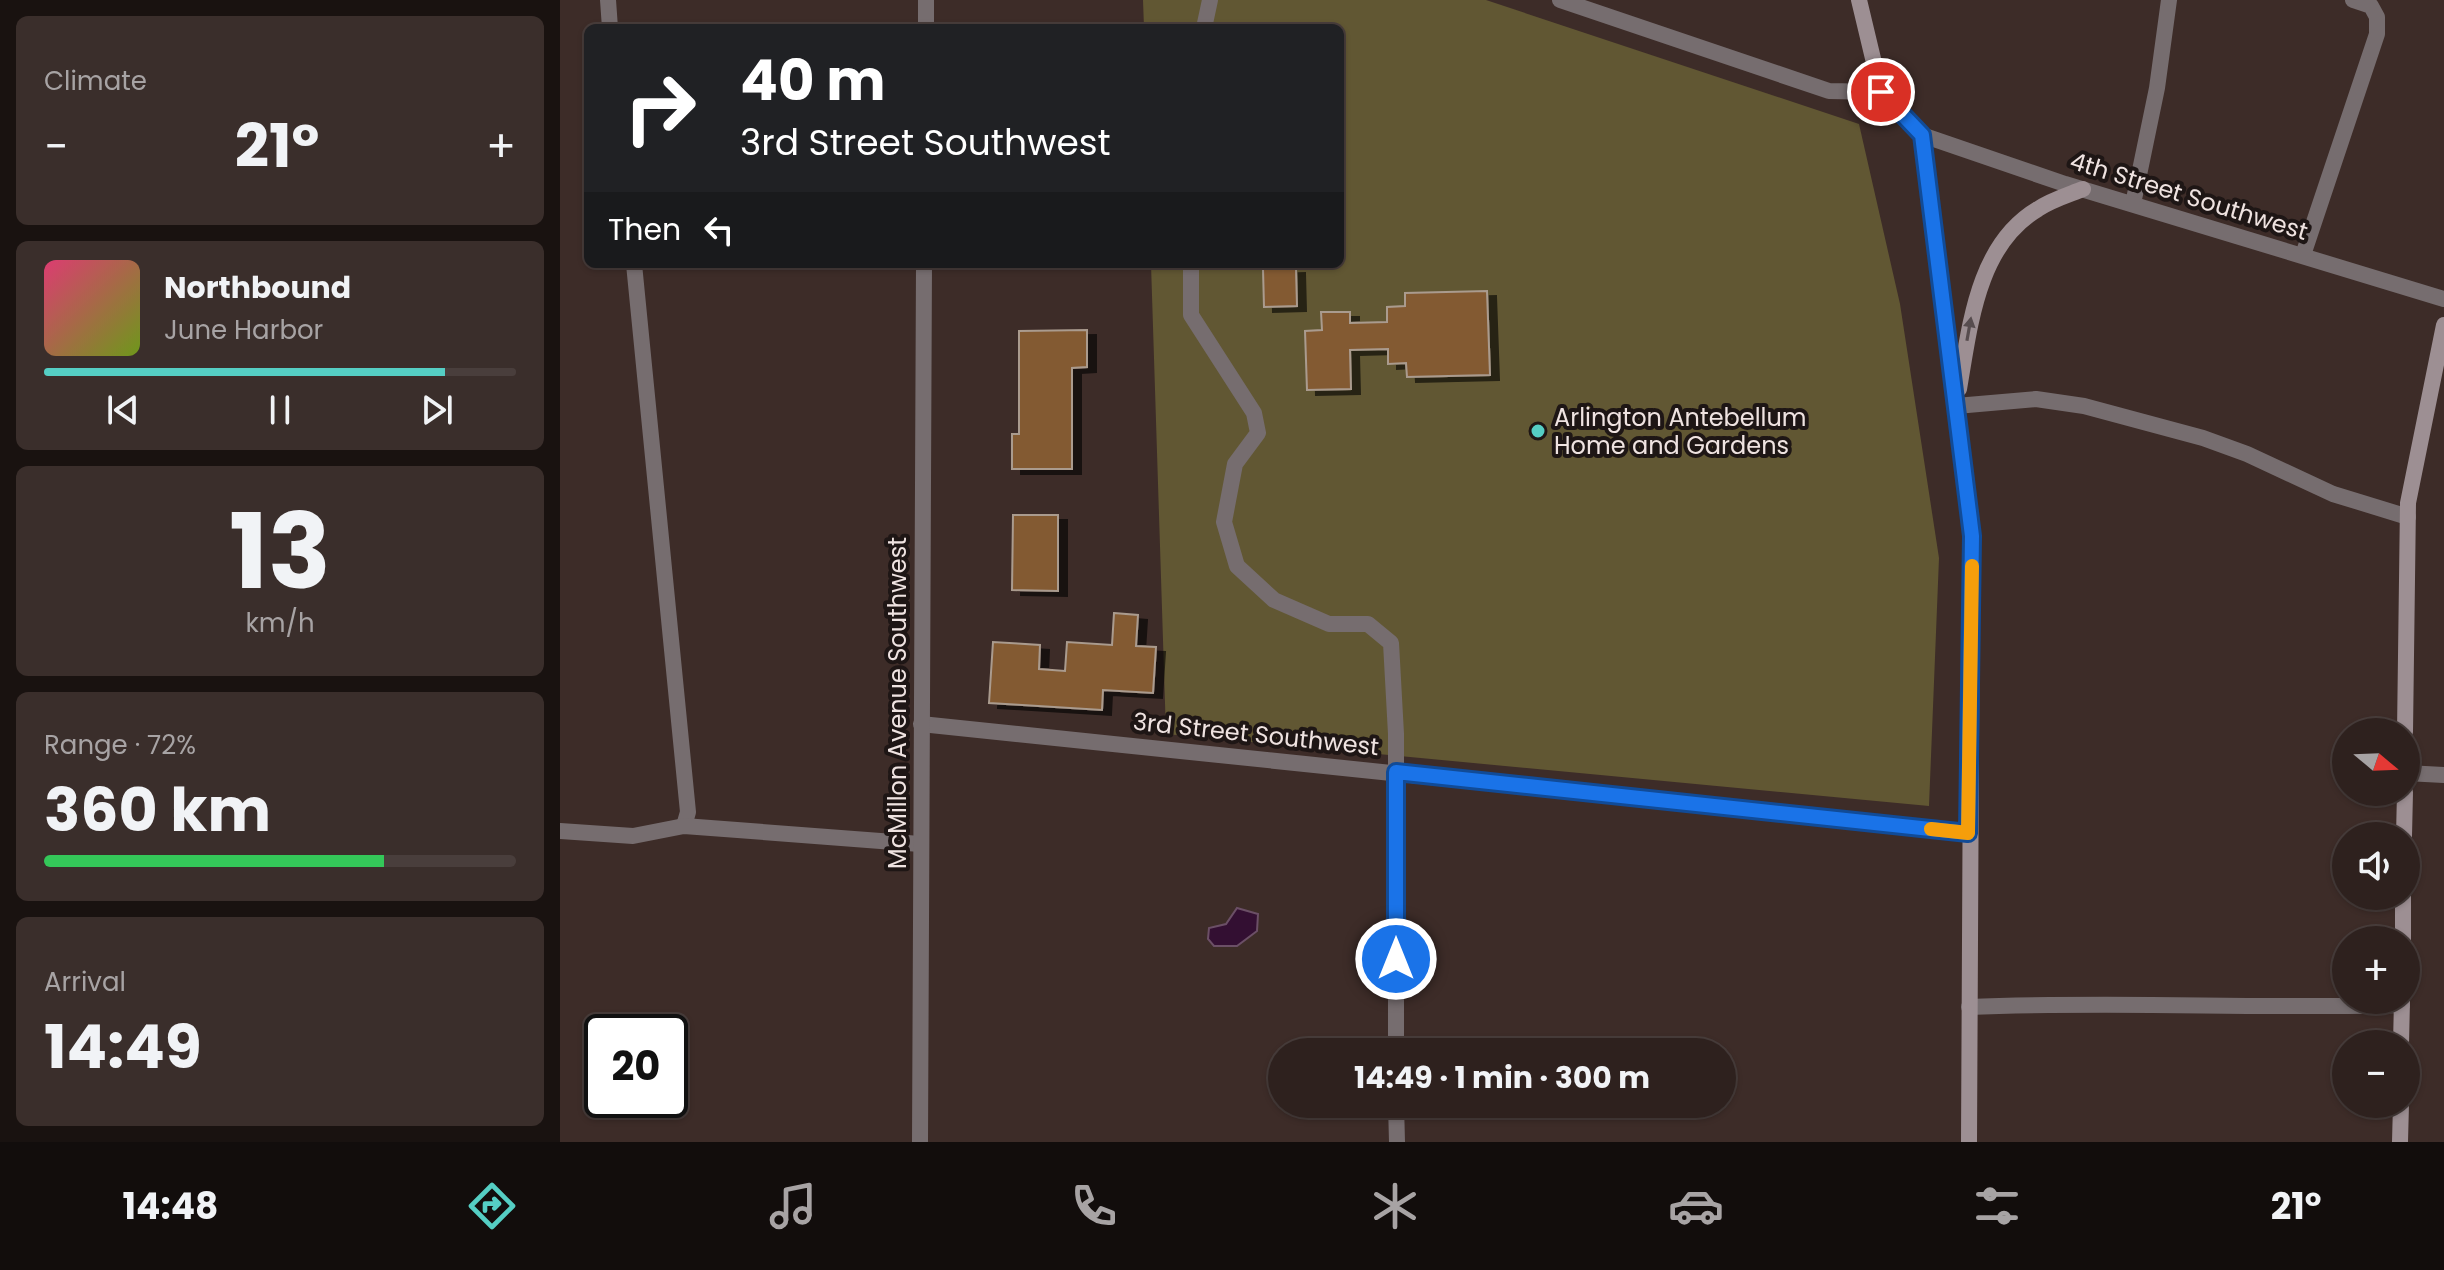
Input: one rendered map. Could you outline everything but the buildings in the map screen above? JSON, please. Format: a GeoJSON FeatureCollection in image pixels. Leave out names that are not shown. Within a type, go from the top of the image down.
{"type":"FeatureCollection","features":[{"type":"Feature","properties":{"kind":"street"},"geometry":{"type":"LineString","coordinates":[[608,0],[610,24]]}},
{"type":"Feature","properties":{"kind":"street"},"geometry":{"type":"LineString","coordinates":[[926,0],[926,24]]}},
{"type":"Feature","properties":{"kind":"street"},"geometry":{"type":"LineString","coordinates":[[1205,24],[1210,0]]}},
{"type":"Feature","properties":{"kind":"street"},"geometry":{"type":"LineString","coordinates":[[1560,0],[1594,6],[1829,91],[1881,92]]}},
{"type":"Feature","properties":{"kind":"street"},"geometry":{"type":"LineString","coordinates":[[1859,0],[1881,92],[1922,135],[1972,536],[1968,833],[1969,1142]]}},
{"type":"Feature","properties":{"kind":"street"},"geometry":{"type":"LineString","coordinates":[[2133,204],[2157,88],[2169,0]]}},
{"type":"Feature","properties":{"kind":"street"},"geometry":{"type":"LineString","coordinates":[[2303,255],[2377,34],[2377,17],[2371,6],[2353,0]]}},
{"type":"Feature","properties":{"kind":"street","name":"4th Street Southwest"},"geometry":{"type":"LineString","coordinates":[[1922,135],[2083,189],[2444,299]]}},
{"type":"Feature","properties":{"kind":"street"},"geometry":{"type":"LineString","coordinates":[[1956,406],[1974,300],[1994,258],[2012,229],[2029,215],[2083,189]]}},
{"type":"Feature","properties":{"kind":"street"},"geometry":{"type":"LineString","coordinates":[[634,268],[688,812],[684,826]]}},
{"type":"Feature","properties":{"kind":"street","name":"McMillon Avenue Southwest"},"geometry":{"type":"LineString","coordinates":[[920,1142],[924,268]]}},
{"type":"Feature","properties":{"kind":"street"},"geometry":{"type":"LineString","coordinates":[[1191,268],[1191,315],[1254,413],[1258,433],[1235,464],[1224,522],[1237,566],[1274,600],[1329,624],[1368,624],[1391,643],[1396,772],[1396,1038]]}},
{"type":"Feature","properties":{"kind":"street"},"geometry":{"type":"LineString","coordinates":[[2405,718],[2408,517],[2444,325]]}},
{"type":"Feature","properties":{"kind":"street"},"geometry":{"type":"LineString","coordinates":[[1956,406],[2036,399],[2084,406],[2203,438],[2247,454],[2333,494],[2408,517]]}},
{"type":"Feature","properties":{"kind":"street","name":"3rd Street Southwest"},"geometry":{"type":"LineString","coordinates":[[921,724],[1968,833]]}},
{"type":"Feature","properties":{"kind":"street"},"geometry":{"type":"LineString","coordinates":[[2420,774],[2444,775]]}},
{"type":"Feature","properties":{"kind":"street"},"geometry":{"type":"LineString","coordinates":[[560,831],[633,836],[684,826],[920,844]]}},
{"type":"Feature","properties":{"kind":"street"},"geometry":{"type":"LineString","coordinates":[[1969,1007],[2066,1004],[2332,1006]]}},
{"type":"Feature","properties":{"kind":"street"},"geometry":{"type":"LineString","coordinates":[[1396,1118],[1397,1142]]}},
{"type":"Feature","properties":{"kind":"street"},"geometry":{"type":"LineString","coordinates":[[2400,1142],[2401,1118]]}},
{"type":"Feature","properties":{"kind":"shaded area","name":"Arlington Antebellum Home and Gardens"},"geometry":{"type":"Polygon","coordinates":[[[1143,0],[1486,0],[1859,124],[1900,304],[1939,558],[1929,806],[1166,734],[1151,268],[1344,268],[1344,24],[1144,24],[1143,0]]]}},
{"type":"Feature","properties":{"kind":"shaded area"},"geometry":{"type":"Polygon","coordinates":[[[1237,908],[1258,914],[1257,931],[1237,946],[1214,946],[1208,939],[1209,928],[1226,924],[1237,908]]]}},
{"type":"Feature","properties":{"kind":"slow traffic"},"geometry":{"type":"LineString","coordinates":[[1931,829],[1968,833],[1972,566]]}},
{"type":"Feature","properties":{"kind":"place","name":"Arlington Antebellum Home and Gardens"},"geometry":{"type":"Point","coordinates":[1538,431]}},
{"type":"Feature","properties":{"kind":"route"},"geometry":{"type":"LineString","coordinates":[[1396,959],[1396,772],[1968,833],[1972,536],[1922,135],[1881,92]]}}]}
